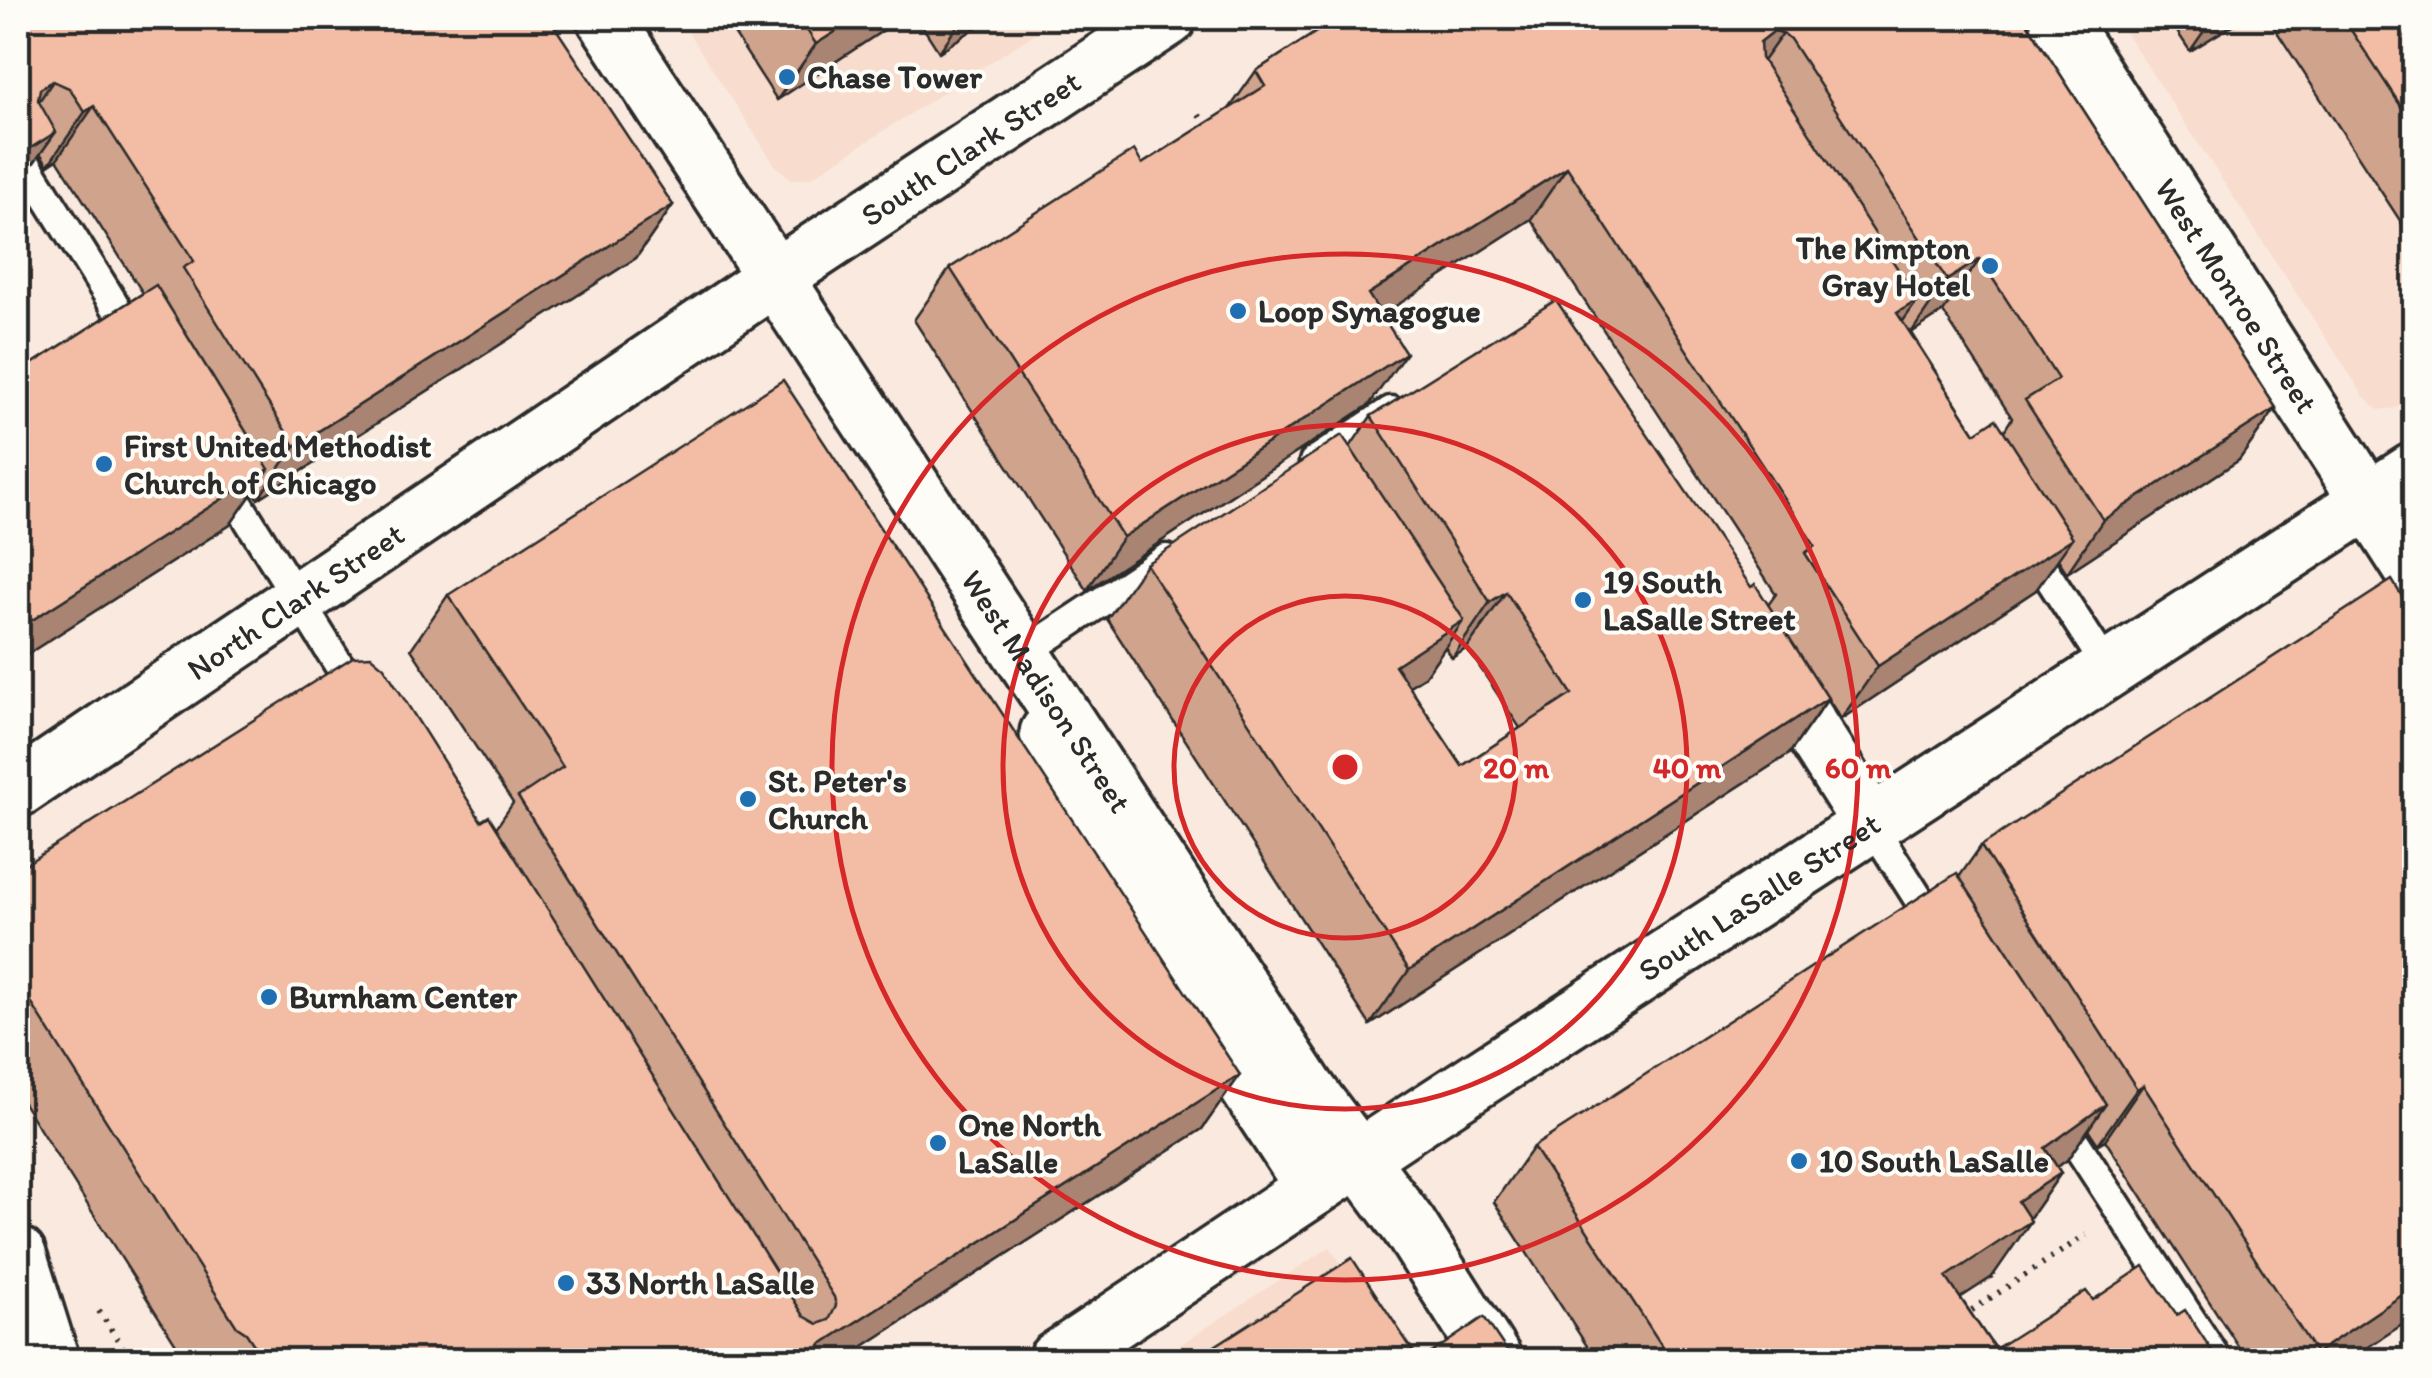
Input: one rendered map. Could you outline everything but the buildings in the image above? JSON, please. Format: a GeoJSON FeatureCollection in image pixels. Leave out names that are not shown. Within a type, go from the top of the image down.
{"type":"FeatureCollection","features":[{"type":"Feature","properties":{"kind":"main road","name":"West Madison Street"},"geometry":{"type":"LineString","coordinates":[[605,18],[1306,1089],[1409,1226],[1494,1360]]}},
{"type":"Feature","properties":{"kind":"main road","name":"South Clark Street"},"geometry":{"type":"LineString","coordinates":[[774,278],[1168,18]]}},
{"type":"Feature","properties":{"kind":"main road","name":"West Monroe Street"},"geometry":{"type":"LineString","coordinates":[[2058,18],[2414,572]]}},
{"type":"Feature","properties":{"kind":"main road","name":"North Clark Street"},"geometry":{"type":"LineString","coordinates":[[18,789],[774,278]]}},
{"type":"Feature","properties":{"kind":"main road","name":"South LaSalle Street"},"geometry":{"type":"LineString","coordinates":[[1056,1360],[1358,1158],[2414,471]]}},
{"type":"Feature","properties":{"kind":"main road"},"geometry":{"type":"LineString","coordinates":[[1743,623],[1871,824]]}},
{"type":"Feature","properties":{"kind":"main road"},"geometry":{"type":"LineString","coordinates":[[1020,654],[1086,840],[1314,1188]]}},
{"type":"Feature","properties":{"kind":"main road"},"geometry":{"type":"LineString","coordinates":[[18,1256],[52,1360]]}},
{"type":"Feature","properties":{"kind":"main road"},"geometry":{"type":"LineString","coordinates":[[18,1330],[36,1360]]}},
{"type":"Feature","properties":{"kind":"lane"},"geometry":{"type":"LineString","coordinates":[[18,152],[150,362]]}},
{"type":"Feature","properties":{"kind":"lane"},"geometry":{"type":"LineString","coordinates":[[1306,475],[1421,392]]}},
{"type":"Feature","properties":{"kind":"lane"},"geometry":{"type":"LineString","coordinates":[[213,462],[375,721]]}},
{"type":"Feature","properties":{"kind":"lane"},"geometry":{"type":"LineString","coordinates":[[2009,515],[2109,670]]}},
{"type":"Feature","properties":{"kind":"lane"},"geometry":{"type":"LineString","coordinates":[[1020,654],[1195,540]]}},
{"type":"Feature","properties":{"kind":"lane"},"geometry":{"type":"LineString","coordinates":[[1871,824],[1950,948]]}},
{"type":"Feature","properties":{"kind":"lane"},"geometry":{"type":"LineString","coordinates":[[2046,1097],[2217,1360]]}},
{"type":"Feature","properties":{"kind":"path"},"geometry":{"type":"LineString","coordinates":[[1199,115],[1210,132]]}},
{"type":"Feature","properties":{"kind":"path"},"geometry":{"type":"LineString","coordinates":[[1960,1318],[2121,1212]]}},
{"type":"Feature","properties":{"kind":"shaded area"},"geometry":{"type":"Polygon","coordinates":[[[679,18],[1059,18],[810,178],[791,179],[775,165],[679,18]]]}},
{"type":"Feature","properties":{"kind":"shaded area"},"geometry":{"type":"Polygon","coordinates":[[[2116,18],[2414,18],[2414,395],[2395,408],[2379,410],[2364,396],[2116,18]]]}},
{"type":"Feature","properties":{"kind":"shaded area"},"geometry":{"type":"Polygon","coordinates":[[[1330,1247],[1403,1360],[1157,1360],[1330,1247]]]}},
{"type":"Feature","properties":{"kind":"place","name":"Chase Tower"},"geometry":{"type":"Point","coordinates":[787,77]}},
{"type":"Feature","properties":{"kind":"place","name":"The Kimpton Gray Hotel"},"geometry":{"type":"Point","coordinates":[1990,266]}},
{"type":"Feature","properties":{"kind":"place","name":"Loop Synagogue"},"geometry":{"type":"Point","coordinates":[1238,311]}},
{"type":"Feature","properties":{"kind":"place","name":"First United Methodist Church of Chicago"},"geometry":{"type":"Point","coordinates":[104,464]}},
{"type":"Feature","properties":{"kind":"place","name":"19 South LaSalle Street"},"geometry":{"type":"Point","coordinates":[1583,600]}},
{"type":"Feature","properties":{"kind":"place","name":"St. Peter's Church"},"geometry":{"type":"Point","coordinates":[748,799]}},
{"type":"Feature","properties":{"kind":"place","name":"Burnham Center"},"geometry":{"type":"Point","coordinates":[269,997]}},
{"type":"Feature","properties":{"kind":"place","name":"One North LaSalle"},"geometry":{"type":"Point","coordinates":[938,1143]}},
{"type":"Feature","properties":{"kind":"place","name":"10 South LaSalle"},"geometry":{"type":"Point","coordinates":[1799,1161]}},
{"type":"Feature","properties":{"kind":"place","name":"33 North LaSalle"},"geometry":{"type":"Point","coordinates":[566,1283]}}]}
